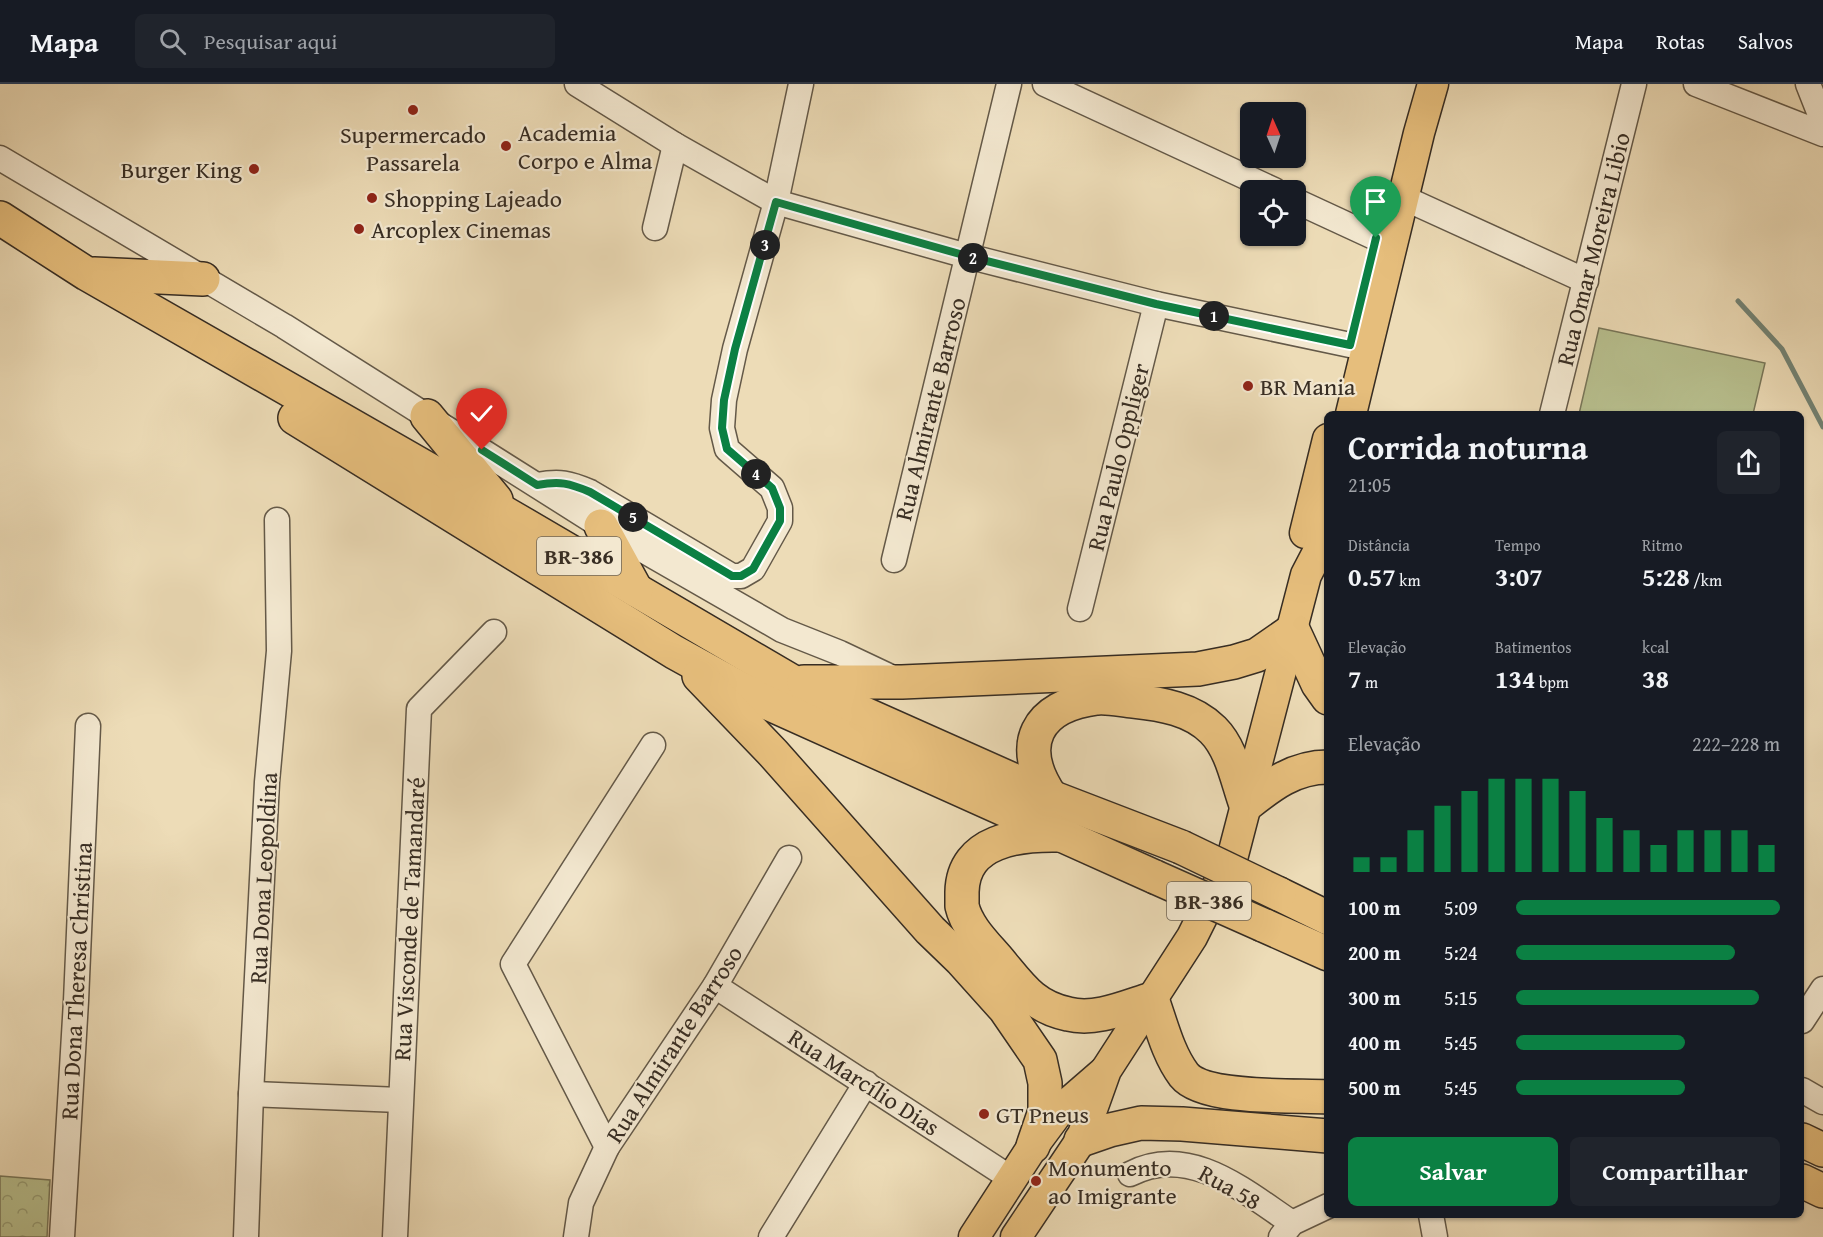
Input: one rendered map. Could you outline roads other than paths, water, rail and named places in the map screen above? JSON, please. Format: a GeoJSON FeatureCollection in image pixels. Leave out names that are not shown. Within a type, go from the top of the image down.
{"type":"FeatureCollection","features":[{"type":"Feature","properties":{"kind":"highway","name":"BR-386"},"geometry":{"type":"LineString","coordinates":[[0,218],[87,274],[508,515],[793,682],[1051,797],[1181,847],[1324,916]]}},
{"type":"Feature","properties":{"kind":"highway","name":"BR-386"},"geometry":{"type":"LineString","coordinates":[[0,236],[674,652],[761,700],[1324,952]]}},
{"type":"Feature","properties":{"kind":"highway"},"geometry":{"type":"LineString","coordinates":[[87,274],[203,279]]}},
{"type":"Feature","properties":{"kind":"highway"},"geometry":{"type":"LineString","coordinates":[[427,416],[508,515]]}},
{"type":"Feature","properties":{"kind":"highway"},"geometry":{"type":"LineString","coordinates":[[601,526],[636,590]]}},
{"type":"Feature","properties":{"kind":"highway"},"geometry":{"type":"LineString","coordinates":[[793,682],[902,682],[1198,669],[1257,655],[1293,630],[1324,692]]}},
{"type":"Feature","properties":{"kind":"highway"},"geometry":{"type":"LineString","coordinates":[[674,652],[773,753],[930,930],[961,960],[1005,1009],[1040,1060],[1045,1083],[1045,1111],[1033,1146]]}},
{"type":"Feature","properties":{"kind":"highway"},"geometry":{"type":"LineString","coordinates":[[1051,797],[1039,779],[1035,764],[1033,750],[1036,736],[1045,720],[1058,709],[1075,702],[1100,698],[1155,703],[1180,710],[1197,718],[1214,731],[1227,750],[1246,805],[1276,782],[1296,772],[1312,767],[1324,767]]}},
{"type":"Feature","properties":{"kind":"highway"},"geometry":{"type":"LineString","coordinates":[[1066,836],[1036,835],[1011,838],[989,846],[967,870],[963,883],[962,906],[970,926],[1027,995],[1046,1007],[1070,1015],[1104,1014],[1152,999],[1170,1048],[1186,1078],[1205,1088],[1226,1093],[1324,1097]]}},
{"type":"Feature","properties":{"kind":"highway"},"geometry":{"type":"LineString","coordinates":[[1081,1140],[1141,1123],[1182,1124],[1324,1136]]}},
{"type":"Feature","properties":{"kind":"highway"},"geometry":{"type":"LineString","coordinates":[[1804,1141],[1823,1150]]}},
{"type":"Feature","properties":{"kind":"highway"},"geometry":{"type":"LineString","coordinates":[[1804,1181],[1823,1191]]}},
{"type":"Feature","properties":{"kind":"main road"},"geometry":{"type":"LineString","coordinates":[[1335,411],[1415,84]]}},
{"type":"Feature","properties":{"kind":"main road"},"geometry":{"type":"LineString","coordinates":[[1352,411],[1433,84]]}},
{"type":"Feature","properties":{"kind":"main road"},"geometry":{"type":"LineString","coordinates":[[1306,575],[1303,538],[1324,455]]}},
{"type":"Feature","properties":{"kind":"main road"},"geometry":{"type":"LineString","coordinates":[[1016,1237],[1081,1140],[1106,1070],[1192,937],[1233,855],[1306,575],[1318,552],[1324,533]]}},
{"type":"Feature","properties":{"kind":"main road"},"geometry":{"type":"LineString","coordinates":[[974,1237],[1033,1146],[1059,1111],[1106,1070]]}},
{"type":"Feature","properties":{"kind":"main road"},"geometry":{"type":"LineString","coordinates":[[1012,1179],[1020,1185],[1023,1194],[1016,1237]]}},
{"type":"Feature","properties":{"kind":"street"},"geometry":{"type":"LineString","coordinates":[[577,84],[675,145],[776,202],[967,256],[1156,304],[1350,345]]}},
{"type":"Feature","properties":{"kind":"street"},"geometry":{"type":"LineString","coordinates":[[537,485],[554,482],[571,483],[732,576],[741,576],[753,569],[780,521],[780,508],[772,488],[727,449],[722,428],[724,400],[735,349],[776,202],[801,84]]}},
{"type":"Feature","properties":{"kind":"street","name":"Rua Almirante Barroso"},"geometry":{"type":"LineString","coordinates":[[894,560],[1009,84]]}},
{"type":"Feature","properties":{"kind":"street"},"geometry":{"type":"LineString","coordinates":[[1045,84],[1252,180]]}},
{"type":"Feature","properties":{"kind":"street","name":"Rua Omar Moreira Libio"},"geometry":{"type":"LineString","coordinates":[[1553,411],[1634,84]]}},
{"type":"Feature","properties":{"kind":"street"},"geometry":{"type":"LineString","coordinates":[[1696,84],[1823,134]]}},
{"type":"Feature","properties":{"kind":"street"},"geometry":{"type":"LineString","coordinates":[[1808,84],[1823,122]]}},
{"type":"Feature","properties":{"kind":"street"},"geometry":{"type":"LineString","coordinates":[[655,228],[675,145]]}},
{"type":"Feature","properties":{"kind":"street"},"geometry":{"type":"LineString","coordinates":[[0,158],[284,326],[601,526],[782,630],[840,653],[902,682]]}},
{"type":"Feature","properties":{"kind":"street"},"geometry":{"type":"LineString","coordinates":[[1404,198],[1586,281]]}},
{"type":"Feature","properties":{"kind":"street"},"geometry":{"type":"LineString","coordinates":[[1306,206],[1376,238]]}},
{"type":"Feature","properties":{"kind":"street","name":"Rua Paulo Oppliger"},"geometry":{"type":"LineString","coordinates":[[1080,609],[1156,304]]}},
{"type":"Feature","properties":{"kind":"street","name":"Rua Dona Leopoldina"},"geometry":{"type":"LineString","coordinates":[[246,1237],[267,782],[279,651],[277,520]]}},
{"type":"Feature","properties":{"kind":"street","name":"Rua Visconde de Tamandaré"},"geometry":{"type":"LineString","coordinates":[[395,1237],[419,709],[494,632]]}},
{"type":"Feature","properties":{"kind":"street","name":"Rua Dona Theresa Christina"},"geometry":{"type":"LineString","coordinates":[[62,1237],[88,726]]}},
{"type":"Feature","properties":{"kind":"street"},"geometry":{"type":"LineString","coordinates":[[607,1147],[513,964],[653,746]]}},
{"type":"Feature","properties":{"kind":"street","name":"Rua Almirante Barroso"},"geometry":{"type":"LineString","coordinates":[[576,1237],[581,1203],[607,1147],[715,986],[789,858]]}},
{"type":"Feature","properties":{"kind":"street","name":"Rua Marcílio Dias"},"geometry":{"type":"LineString","coordinates":[[715,986],[1012,1179]]}},
{"type":"Feature","properties":{"kind":"street"},"geometry":{"type":"LineString","coordinates":[[1804,1018],[1823,988]]}},
{"type":"Feature","properties":{"kind":"street"},"geometry":{"type":"LineString","coordinates":[[771,1237],[866,1083]]}},
{"type":"Feature","properties":{"kind":"street"},"geometry":{"type":"LineString","coordinates":[[1804,1091],[1823,1102]]}},
{"type":"Feature","properties":{"kind":"street"},"geometry":{"type":"LineString","coordinates":[[251,1094],[400,1100]]}},
{"type":"Feature","properties":{"kind":"street","name":"Rua 58"},"geometry":{"type":"LineString","coordinates":[[1130,1174],[1148,1166],[1170,1163],[1195,1166],[1239,1188],[1286,1230]]}},
{"type":"Feature","properties":{"kind":"street"},"geometry":{"type":"LineString","coordinates":[[1286,1230],[1324,1208]]}},
{"type":"Feature","properties":{"kind":"street"},"geometry":{"type":"LineString","coordinates":[[1432,1218],[1436,1237]]}},
{"type":"Feature","properties":{"kind":"waterway"},"geometry":{"type":"LineString","coordinates":[[1738,301],[1782,349],[1823,427]]}},
{"type":"Feature","properties":{"kind":"place","name":"Supermercado Passarela"},"geometry":{"type":"Point","coordinates":[413,110]}},
{"type":"Feature","properties":{"kind":"place","name":"Academia Corpo e Alma"},"geometry":{"type":"Point","coordinates":[506,146]}},
{"type":"Feature","properties":{"kind":"place","name":"Burger King"},"geometry":{"type":"Point","coordinates":[254,169]}},
{"type":"Feature","properties":{"kind":"place","name":"Shopping Lajeado"},"geometry":{"type":"Point","coordinates":[372,198]}},
{"type":"Feature","properties":{"kind":"place","name":"Arcoplex Cinemas"},"geometry":{"type":"Point","coordinates":[359,229]}},
{"type":"Feature","properties":{"kind":"place","name":"BR Mania"},"geometry":{"type":"Point","coordinates":[1248,386]}},
{"type":"Feature","properties":{"kind":"place","name":"GT Pneus"},"geometry":{"type":"Point","coordinates":[984,1114]}},
{"type":"Feature","properties":{"kind":"place","name":"Monumento ao Imigrante"},"geometry":{"type":"Point","coordinates":[1036,1181]}}]}
